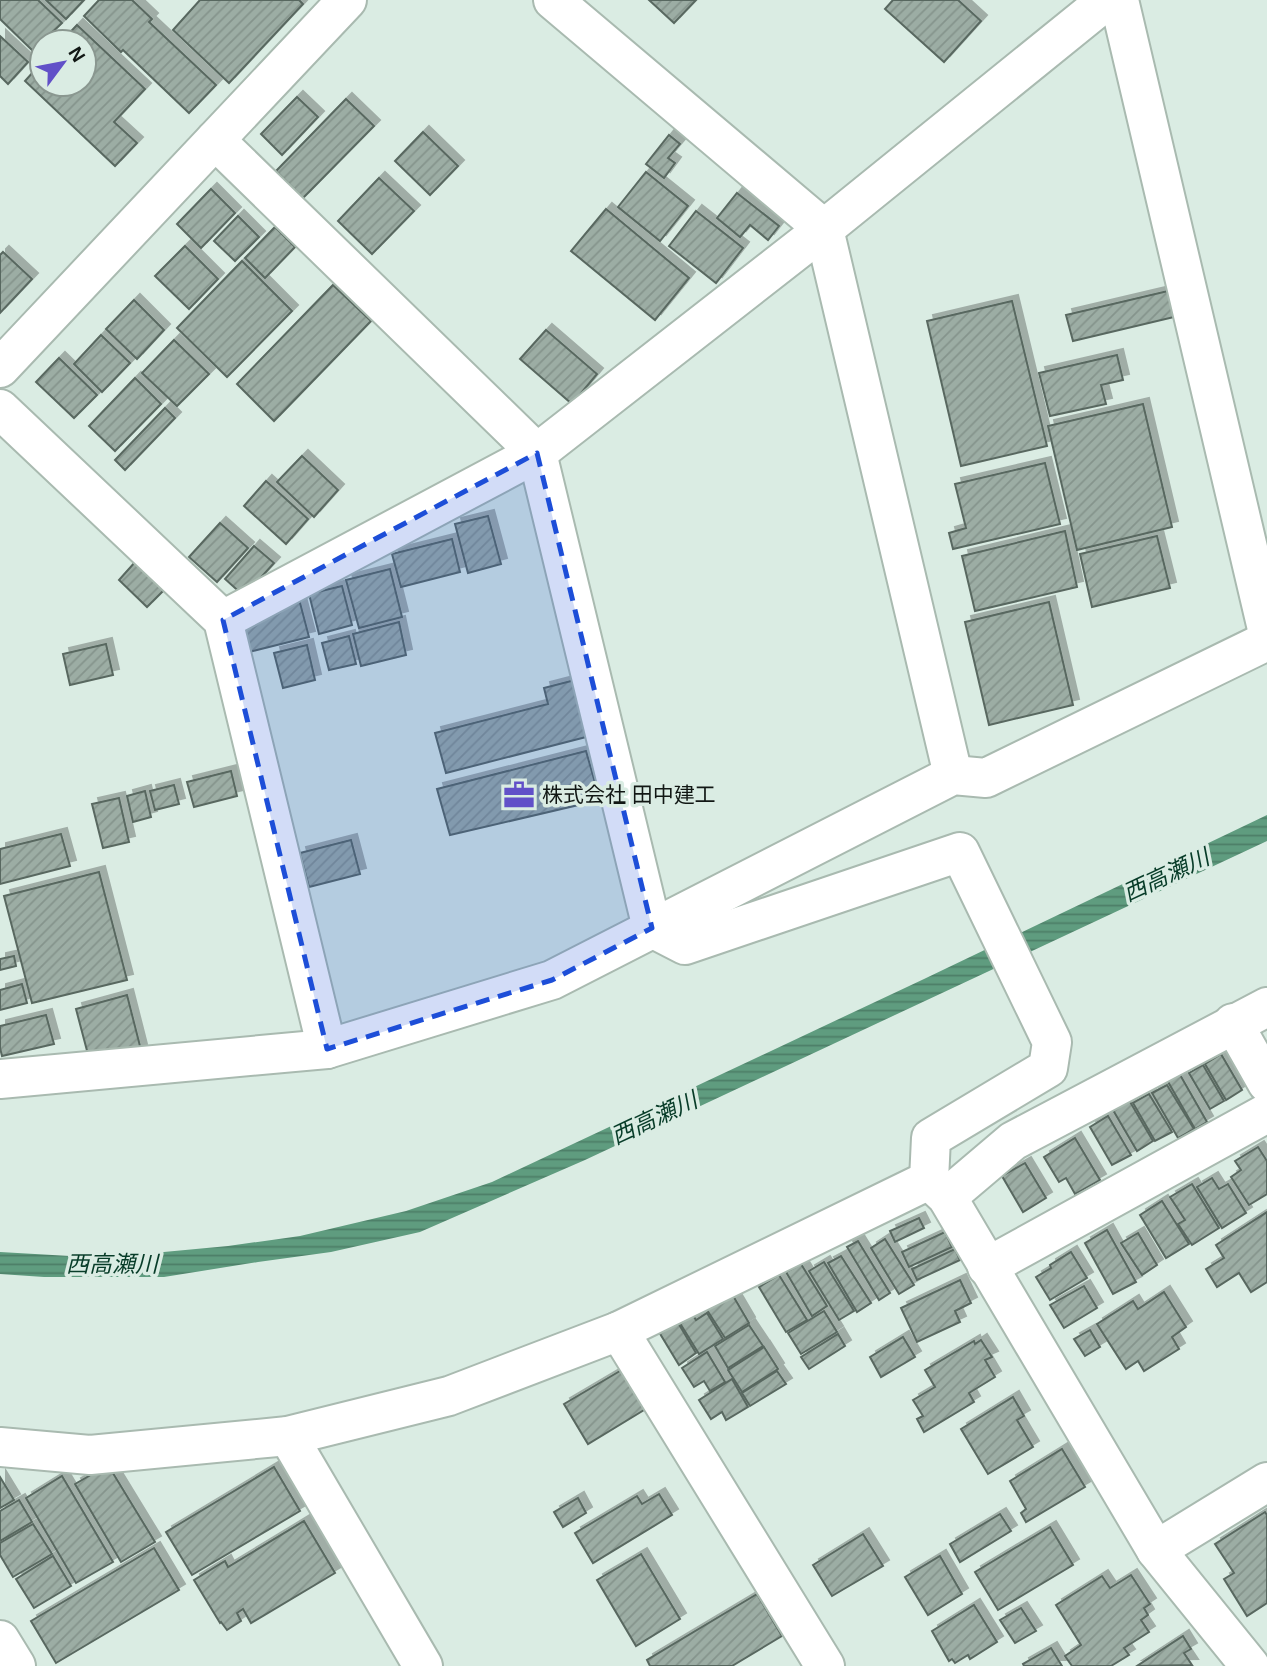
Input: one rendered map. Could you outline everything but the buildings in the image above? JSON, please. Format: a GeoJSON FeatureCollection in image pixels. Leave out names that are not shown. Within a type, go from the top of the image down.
{"type":"FeatureCollection","features":[{"type":"Feature","properties":{"kind":"street"},"geometry":{"type":"LineString","coordinates":[[0,368],[348,0]]}},
{"type":"Feature","properties":{"kind":"street"},"geometry":{"type":"LineString","coordinates":[[553,0],[824,229],[953,775]]}},
{"type":"Feature","properties":{"kind":"street"},"geometry":{"type":"LineString","coordinates":[[223,620],[537,453],[824,229],[1107,0]]}},
{"type":"Feature","properties":{"kind":"street"},"geometry":{"type":"LineString","coordinates":[[1119,0],[1267,629]]}},
{"type":"Feature","properties":{"kind":"street"},"geometry":{"type":"LineString","coordinates":[[215,140],[537,453],[652,928],[685,945],[960,852],[1052,1042],[1048,1068],[931,1138],[938,1188],[1156,1550],[1250,1666]]}},
{"type":"Feature","properties":{"kind":"street"},"geometry":{"type":"LineString","coordinates":[[0,408],[223,620],[327,1049]]}},
{"type":"Feature","properties":{"kind":"street"},"geometry":{"type":"LineString","coordinates":[[0,1079],[327,1049],[552,980],[953,775],[986,778],[1267,641]]}},
{"type":"Feature","properties":{"kind":"street"},"geometry":{"type":"LineString","coordinates":[[0,1447],[90,1455],[288,1436],[449,1396],[618,1331],[938,1188],[1013,1141],[1267,1007]]}},
{"type":"Feature","properties":{"kind":"street"},"geometry":{"type":"LineString","coordinates":[[1233,1023],[1267,1083]]}},
{"type":"Feature","properties":{"kind":"street"},"geometry":{"type":"LineString","coordinates":[[987,1267],[1267,1113]]}},
{"type":"Feature","properties":{"kind":"street"},"geometry":{"type":"LineString","coordinates":[[618,1331],[825,1666]]}},
{"type":"Feature","properties":{"kind":"street"},"geometry":{"type":"LineString","coordinates":[[288,1436],[423,1666]]}},
{"type":"Feature","properties":{"kind":"street"},"geometry":{"type":"LineString","coordinates":[[1156,1550],[1267,1482]]}},
{"type":"Feature","properties":{"kind":"street"},"geometry":{"type":"LineString","coordinates":[[0,1640],[16,1666]]}},
{"type":"Feature","properties":{"kind":"highlighted area"},"geometry":{"type":"Polygon","coordinates":[[[537,453],[652,928],[552,980],[327,1049],[223,620],[537,453]]]}},
{"type":"Feature","properties":{"kind":"water","name":"西高瀬川"},"geometry":{"type":"Polygon","coordinates":[[[1267,815],[1267,841],[585,1160],[420,1232],[331,1252],[164,1277],[44,1277],[0,1274],[0,1252],[121,1256],[300,1236],[406,1211],[492,1182],[1267,815]]]}},
{"type":"Feature","properties":{"kind":"place","name":"株式会社 田中建工"},"geometry":{"type":"Point","coordinates":[519,795]}}]}
